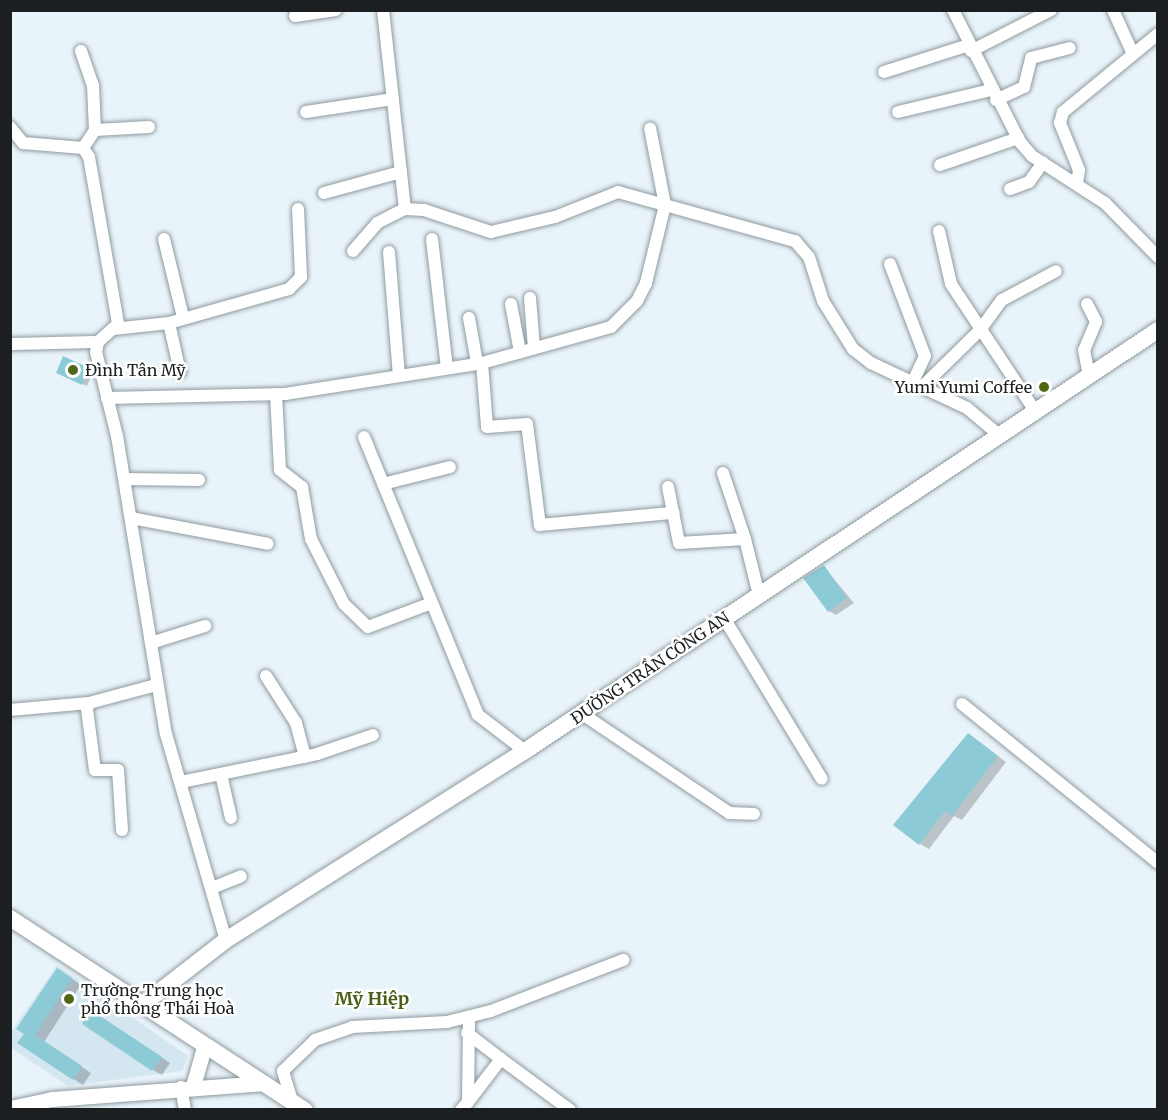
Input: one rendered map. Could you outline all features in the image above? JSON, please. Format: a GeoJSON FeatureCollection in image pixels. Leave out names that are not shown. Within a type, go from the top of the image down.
{"type":"FeatureCollection","features":[{"type":"Feature","properties":{"kind":"main road","name":"ĐƯỜNG TRẦN CÔNG AN"},"geometry":{"type":"LineString","coordinates":[[142,1005],[226,940],[525,751],[1158,330]]}},
{"type":"Feature","properties":{"kind":"main road"},"geometry":{"type":"LineString","coordinates":[[10,918],[204,1047],[299,1105]]}},
{"type":"Feature","properties":{"kind":"street"},"geometry":{"type":"LineString","coordinates":[[295,16],[336,10]]}},
{"type":"Feature","properties":{"kind":"street"},"geometry":{"type":"LineString","coordinates":[[383,10],[405,209]]}},
{"type":"Feature","properties":{"kind":"street"},"geometry":{"type":"LineString","coordinates":[[952,10],[1018,138],[1043,163],[1077,183],[1137,231],[1158,257]]}},
{"type":"Feature","properties":{"kind":"street"},"geometry":{"type":"LineString","coordinates":[[884,72],[970,48],[1051,10]]}},
{"type":"Feature","properties":{"kind":"street"},"geometry":{"type":"LineString","coordinates":[[1113,10],[1133,54]]}},
{"type":"Feature","properties":{"kind":"street"},"geometry":{"type":"LineString","coordinates":[[1077,183],[1079,170],[1060,123],[1064,112],[1158,34]]}},
{"type":"Feature","properties":{"kind":"street"},"geometry":{"type":"LineString","coordinates":[[898,112],[994,95],[1024,87],[1031,58],[1070,48]]}},
{"type":"Feature","properties":{"kind":"street"},"geometry":{"type":"LineString","coordinates":[[81,51],[93,85],[95,130],[84,148],[116,297],[113,330]]}},
{"type":"Feature","properties":{"kind":"street"},"geometry":{"type":"LineString","coordinates":[[306,112],[393,99]]}},
{"type":"Feature","properties":{"kind":"street"},"geometry":{"type":"LineString","coordinates":[[10,127],[23,143],[84,148]]}},
{"type":"Feature","properties":{"kind":"street"},"geometry":{"type":"LineString","coordinates":[[95,130],[149,127]]}},
{"type":"Feature","properties":{"kind":"street"},"geometry":{"type":"LineString","coordinates":[[107,398],[276,394],[479,363],[620,321],[646,283],[665,205],[650,128]]}},
{"type":"Feature","properties":{"kind":"street"},"geometry":{"type":"LineString","coordinates":[[940,165],[1018,138]]}},
{"type":"Feature","properties":{"kind":"street"},"geometry":{"type":"LineString","coordinates":[[1010,189],[1029,183],[1043,163]]}},
{"type":"Feature","properties":{"kind":"street"},"geometry":{"type":"LineString","coordinates":[[324,193],[401,172]]}},
{"type":"Feature","properties":{"kind":"street"},"geometry":{"type":"LineString","coordinates":[[352,251],[377,223],[405,209],[424,210],[491,232],[555,217],[618,192],[795,241],[809,257],[823,301],[853,349],[967,408],[999,435]]}},
{"type":"Feature","properties":{"kind":"street"},"geometry":{"type":"LineString","coordinates":[[10,344],[98,342],[113,330],[168,323],[296,284],[303,255],[298,209]]}},
{"type":"Feature","properties":{"kind":"street"},"geometry":{"type":"LineString","coordinates":[[939,231],[951,284],[1035,411]]}},
{"type":"Feature","properties":{"kind":"street"},"geometry":{"type":"LineString","coordinates":[[165,238],[183,317]]}},
{"type":"Feature","properties":{"kind":"street"},"geometry":{"type":"LineString","coordinates":[[432,238],[447,368]]}},
{"type":"Feature","properties":{"kind":"street"},"geometry":{"type":"LineString","coordinates":[[389,252],[399,375]]}},
{"type":"Feature","properties":{"kind":"street"},"geometry":{"type":"LineString","coordinates":[[890,264],[926,356],[918,384]]}},
{"type":"Feature","properties":{"kind":"street"},"geometry":{"type":"LineString","coordinates":[[918,384],[980,330],[1002,300],[1056,271]]}},
{"type":"Feature","properties":{"kind":"street"},"geometry":{"type":"LineString","coordinates":[[530,298],[534,348]]}},
{"type":"Feature","properties":{"kind":"street"},"geometry":{"type":"LineString","coordinates":[[511,304],[520,352]]}},
{"type":"Feature","properties":{"kind":"street"},"geometry":{"type":"LineString","coordinates":[[1087,304],[1095,322],[1084,350],[1089,375]]}},
{"type":"Feature","properties":{"kind":"street"},"geometry":{"type":"LineString","coordinates":[[469,318],[479,363],[486,425],[527,424],[540,525],[673,513]]}},
{"type":"Feature","properties":{"kind":"street"},"geometry":{"type":"LineString","coordinates":[[168,323],[180,372]]}},
{"type":"Feature","properties":{"kind":"street"},"geometry":{"type":"LineString","coordinates":[[98,342],[107,398],[125,479],[156,685],[226,940]]}},
{"type":"Feature","properties":{"kind":"street"},"geometry":{"type":"LineString","coordinates":[[276,394],[281,474],[302,487],[311,539],[344,604],[368,627],[432,603]]}},
{"type":"Feature","properties":{"kind":"street"},"geometry":{"type":"LineString","coordinates":[[364,437],[478,715],[525,751]]}},
{"type":"Feature","properties":{"kind":"street"},"geometry":{"type":"LineString","coordinates":[[383,484],[450,467]]}},
{"type":"Feature","properties":{"kind":"street"},"geometry":{"type":"LineString","coordinates":[[723,473],[745,538],[759,595]]}},
{"type":"Feature","properties":{"kind":"street"},"geometry":{"type":"LineString","coordinates":[[125,479],[199,480]]}},
{"type":"Feature","properties":{"kind":"street"},"geometry":{"type":"LineString","coordinates":[[668,487],[681,546],[745,538]]}},
{"type":"Feature","properties":{"kind":"street"},"geometry":{"type":"LineString","coordinates":[[131,518],[209,537],[268,544]]}},
{"type":"Feature","properties":{"kind":"street"},"geometry":{"type":"LineString","coordinates":[[724,618],[822,779]]}},
{"type":"Feature","properties":{"kind":"street"},"geometry":{"type":"LineString","coordinates":[[151,643],[205,626]]}},
{"type":"Feature","properties":{"kind":"street"},"geometry":{"type":"LineString","coordinates":[[266,676],[296,723],[305,757]]}},
{"type":"Feature","properties":{"kind":"street"},"geometry":{"type":"LineString","coordinates":[[10,710],[89,703],[156,685]]}},
{"type":"Feature","properties":{"kind":"street"},"geometry":{"type":"LineString","coordinates":[[89,703],[94,768],[118,770],[122,830]]}},
{"type":"Feature","properties":{"kind":"street"},"geometry":{"type":"LineString","coordinates":[[962,704],[1158,863]]}},
{"type":"Feature","properties":{"kind":"street"},"geometry":{"type":"LineString","coordinates":[[581,713],[729,813],[754,814]]}},
{"type":"Feature","properties":{"kind":"street"},"geometry":{"type":"LineString","coordinates":[[182,782],[305,757],[373,735]]}},
{"type":"Feature","properties":{"kind":"street"},"geometry":{"type":"LineString","coordinates":[[221,774],[231,818]]}},
{"type":"Feature","properties":{"kind":"street"},"geometry":{"type":"LineString","coordinates":[[212,888],[241,876]]}},
{"type":"Feature","properties":{"kind":"street"},"geometry":{"type":"LineString","coordinates":[[299,1105],[283,1071],[315,1040],[352,1027],[469,1017],[622,960]]}},
{"type":"Feature","properties":{"kind":"street"},"geometry":{"type":"LineString","coordinates":[[464,1106],[469,1017]]}},
{"type":"Feature","properties":{"kind":"street"},"geometry":{"type":"LineString","coordinates":[[467,1034],[570,1110]]}},
{"type":"Feature","properties":{"kind":"street"},"geometry":{"type":"LineString","coordinates":[[185,1110],[187,1087],[204,1047]]}},
{"type":"Feature","properties":{"kind":"street"},"geometry":{"type":"LineString","coordinates":[[464,1106],[501,1059]]}},
{"type":"Feature","properties":{"kind":"street"},"geometry":{"type":"LineString","coordinates":[[10,1108],[187,1087],[264,1083]]}},
{"type":"Feature","properties":{"kind":"shaded area","name":"Trường Trung học phổ thông Thái Hoà"},"geometry":{"type":"Polygon","coordinates":[[[57,965],[188,1056],[182,1071],[68,1086],[11,1048],[11,1032],[57,965]]]}},
{"type":"Feature","properties":{"kind":"building","name":"Đình Tân Mỹ"},"geometry":{"type":"Polygon","coordinates":[[[63,356],[89,368],[82,385],[56,373],[63,356]]]}},
{"type":"Feature","properties":{"kind":"building"},"geometry":{"type":"Polygon","coordinates":[[[824,565],[847,598],[828,612],[803,578],[824,565]]]}},
{"type":"Feature","properties":{"kind":"building"},"geometry":{"type":"Polygon","coordinates":[[[968,733],[998,756],[952,816],[945,811],[919,845],[893,825],[968,733]]]}},
{"type":"Feature","properties":{"kind":"building"},"geometry":{"type":"Polygon","coordinates":[[[57,968],[72,978],[35,1035],[82,1066],[73,1080],[17,1043],[24,1034],[16,1029],[57,968]]]}},
{"type":"Feature","properties":{"kind":"building"},"geometry":{"type":"Polygon","coordinates":[[[91,1010],[162,1057],[152,1071],[82,1024],[91,1010]]]}},
{"type":"Feature","properties":{"kind":"place","name":"Đình Tân Mỹ"},"geometry":{"type":"Point","coordinates":[73,370]}},
{"type":"Feature","properties":{"kind":"place","name":"Yumi Yumi Coffee"},"geometry":{"type":"Point","coordinates":[1044,387]}},
{"type":"Feature","properties":{"kind":"place","name":"Trường Trung học phổ thông Thái Hoà"},"geometry":{"type":"Point","coordinates":[69,999]}},
{"type":"Feature","properties":{"kind":"district","name":"Mỹ Hiệp"},"geometry":{"type":"Point","coordinates":[372,999]}}]}
